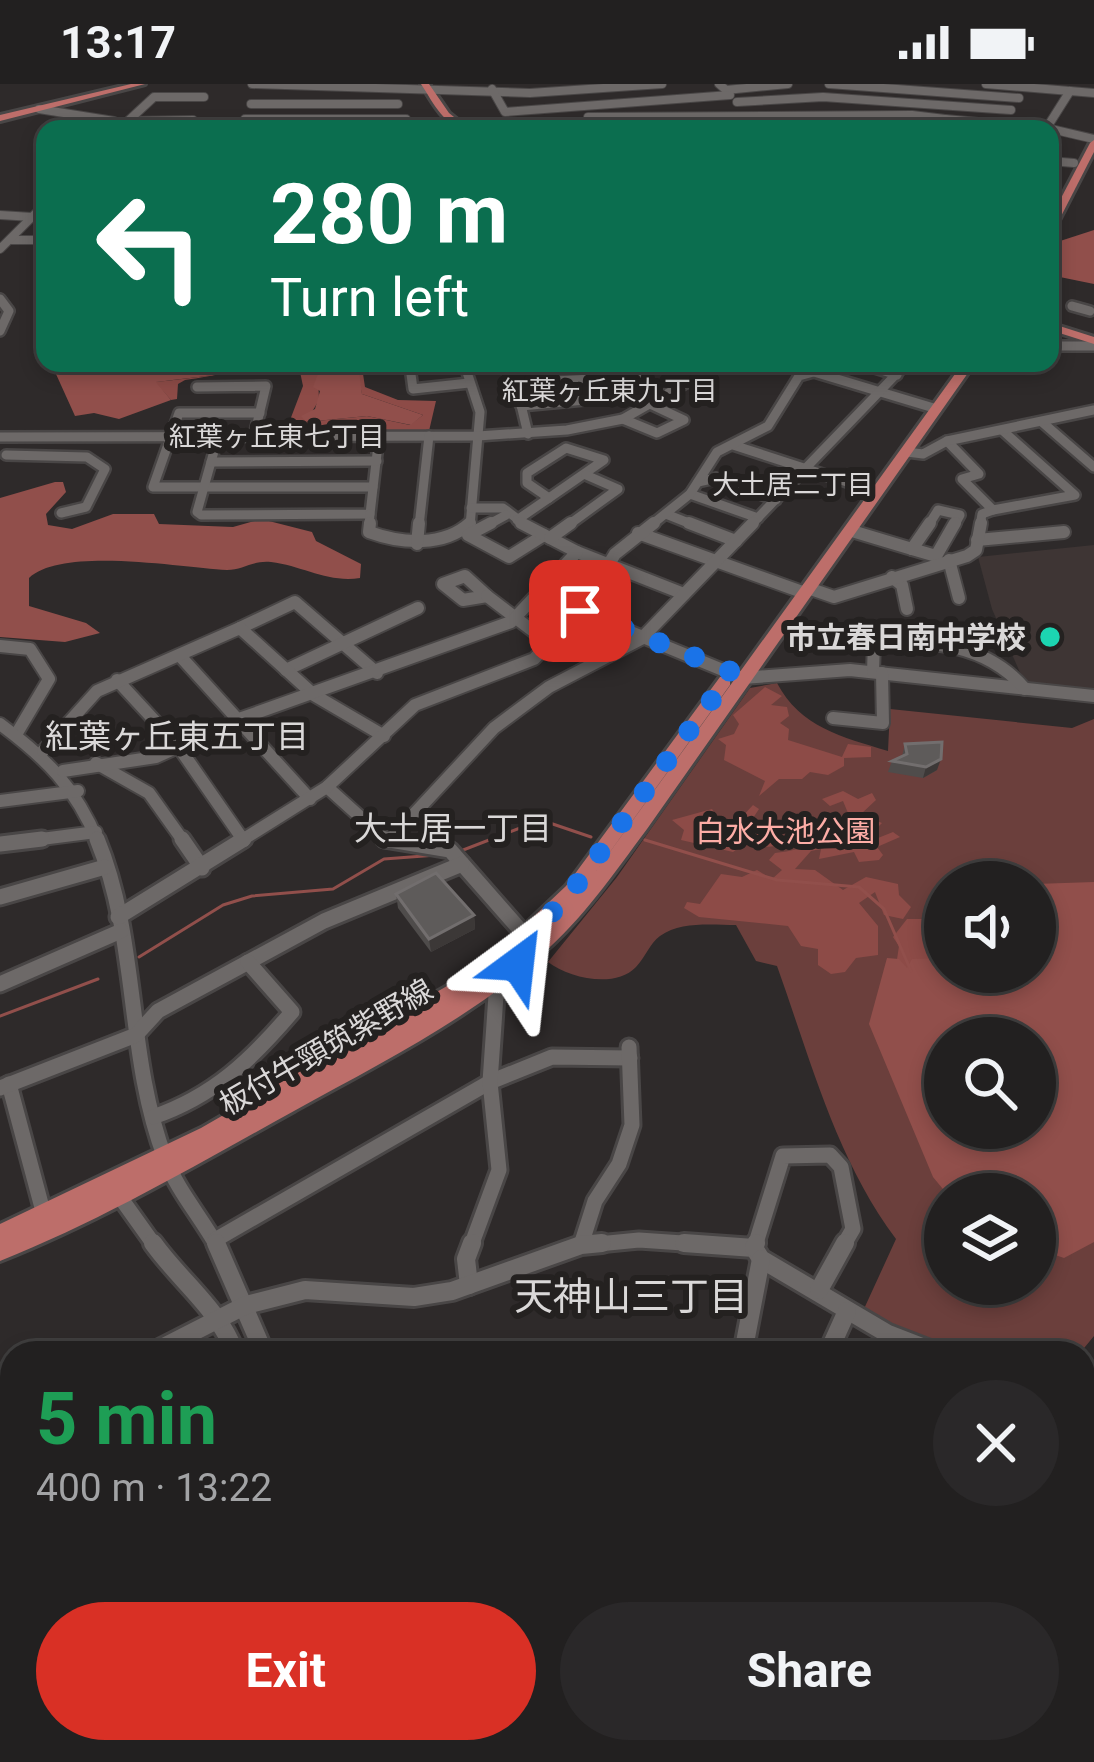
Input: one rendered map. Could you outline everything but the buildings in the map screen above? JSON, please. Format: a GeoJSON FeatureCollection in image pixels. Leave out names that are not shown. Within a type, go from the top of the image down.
{"type":"FeatureCollection","features":[{"type":"Feature","properties":{"kind":"main road"},"geometry":{"type":"LineString","coordinates":[[0,117],[131,84]]}},
{"type":"Feature","properties":{"kind":"main road"},"geometry":{"type":"LineString","coordinates":[[0,117],[141,84]]}},
{"type":"Feature","properties":{"kind":"main road"},"geometry":{"type":"LineString","coordinates":[[427,87],[454,120]]}},
{"type":"Feature","properties":{"kind":"main road"},"geometry":{"type":"LineString","coordinates":[[1059,191],[1093,137]]}},
{"type":"Feature","properties":{"kind":"main road"},"geometry":{"type":"LineString","coordinates":[[1059,209],[1093,137]]}},
{"type":"Feature","properties":{"kind":"main road"},"geometry":{"type":"LineString","coordinates":[[1059,330],[1094,344]]}},
{"type":"Feature","properties":{"kind":"main road","name":"板付牛頸筑紫野線"},"geometry":{"type":"LineString","coordinates":[[0,1235],[168,1163],[497,981],[602,877],[737,675],[852,531],[873,490],[907,452],[952,372]]}},
{"type":"Feature","properties":{"kind":"main road","name":"板付牛頸筑紫野線"},"geometry":{"type":"LineString","coordinates":[[802,591],[961,372]]}},
{"type":"Feature","properties":{"kind":"main road","name":"板付牛頸筑紫野線"},"geometry":{"type":"LineString","coordinates":[[0,1251],[120,1197],[168,1163],[533,943]]}},
{"type":"Feature","properties":{"kind":"street"},"geometry":{"type":"LineString","coordinates":[[129,120],[169,84]]}},
{"type":"Feature","properties":{"kind":"street"},"geometry":{"type":"LineString","coordinates":[[193,120],[211,84]]}},
{"type":"Feature","properties":{"kind":"street"},"geometry":{"type":"LineString","coordinates":[[245,120],[256,84],[565,93],[662,84]]}},
{"type":"Feature","properties":{"kind":"street"},"geometry":{"type":"LineString","coordinates":[[491,88],[505,112],[788,84]]}},
{"type":"Feature","properties":{"kind":"street"},"geometry":{"type":"LineString","coordinates":[[829,84],[1019,98]]}},
{"type":"Feature","properties":{"kind":"street"},"geometry":{"type":"LineString","coordinates":[[986,84],[1094,93]]}},
{"type":"Feature","properties":{"kind":"street"},"geometry":{"type":"LineString","coordinates":[[846,85],[860,120]]}},
{"type":"Feature","properties":{"kind":"street"},"geometry":{"type":"LineString","coordinates":[[1005,120],[1027,85]]}},
{"type":"Feature","properties":{"kind":"street"},"geometry":{"type":"LineString","coordinates":[[373,120],[406,119],[398,104],[401,89]]}},
{"type":"Feature","properties":{"kind":"street"},"geometry":{"type":"LineString","coordinates":[[1052,120],[1070,91]]}},
{"type":"Feature","properties":{"kind":"street"},"geometry":{"type":"LineString","coordinates":[[565,93],[585,120]]}},
{"type":"Feature","properties":{"kind":"street"},"geometry":{"type":"LineString","coordinates":[[728,93],[1011,110]]}},
{"type":"Feature","properties":{"kind":"street"},"geometry":{"type":"LineString","coordinates":[[728,93],[751,116]]}},
{"type":"Feature","properties":{"kind":"street"},"geometry":{"type":"LineString","coordinates":[[154,97],[204,97]]}},
{"type":"Feature","properties":{"kind":"street"},"geometry":{"type":"LineString","coordinates":[[251,104],[398,104]]}},
{"type":"Feature","properties":{"kind":"street"},"geometry":{"type":"LineString","coordinates":[[39,109],[91,120]]}},
{"type":"Feature","properties":{"kind":"street"},"geometry":{"type":"LineString","coordinates":[[604,120],[860,115],[924,120]]}},
{"type":"Feature","properties":{"kind":"street"},"geometry":{"type":"LineString","coordinates":[[897,115],[897,120]]}},
{"type":"Feature","properties":{"kind":"street"},"geometry":{"type":"LineString","coordinates":[[749,120],[751,116]]}},
{"type":"Feature","properties":{"kind":"street"},"geometry":{"type":"LineString","coordinates":[[790,120],[792,116]]}},
{"type":"Feature","properties":{"kind":"street"},"geometry":{"type":"LineString","coordinates":[[820,120],[821,116]]}},
{"type":"Feature","properties":{"kind":"street"},"geometry":{"type":"LineString","coordinates":[[1059,131],[1093,137]]}},
{"type":"Feature","properties":{"kind":"street"},"geometry":{"type":"LineString","coordinates":[[1059,162],[1074,163]]}},
{"type":"Feature","properties":{"kind":"street"},"geometry":{"type":"LineString","coordinates":[[0,249],[36,213]]}},
{"type":"Feature","properties":{"kind":"street"},"geometry":{"type":"LineString","coordinates":[[0,214],[36,220]]}},
{"type":"Feature","properties":{"kind":"street"},"geometry":{"type":"LineString","coordinates":[[10,240],[36,240]]}},
{"type":"Feature","properties":{"kind":"street"},"geometry":{"type":"LineString","coordinates":[[0,299],[9,310],[0,331]]}},
{"type":"Feature","properties":{"kind":"street"},"geometry":{"type":"LineString","coordinates":[[1072,306],[1093,311]]}},
{"type":"Feature","properties":{"kind":"street"},"geometry":{"type":"LineString","coordinates":[[1059,346],[1094,344]]}},
{"type":"Feature","properties":{"kind":"street"},"geometry":{"type":"LineString","coordinates":[[411,372],[413,389],[470,383]]}},
{"type":"Feature","properties":{"kind":"street"},"geometry":{"type":"LineString","coordinates":[[380,436],[369,532],[399,544],[433,544],[470,526],[480,412],[466,372]]}},
{"type":"Feature","properties":{"kind":"street"},"geometry":{"type":"LineString","coordinates":[[513,372],[528,434]]}},
{"type":"Feature","properties":{"kind":"street"},"geometry":{"type":"LineString","coordinates":[[521,406],[596,399],[647,372]]}},
{"type":"Feature","properties":{"kind":"street"},"geometry":{"type":"LineString","coordinates":[[677,372],[693,380]]}},
{"type":"Feature","properties":{"kind":"street"},"geometry":{"type":"LineString","coordinates":[[0,436],[528,434],[623,419],[706,372]]}},
{"type":"Feature","properties":{"kind":"street"},"geometry":{"type":"LineString","coordinates":[[0,984],[119,924],[310,799],[415,705],[534,658],[580,611],[607,565],[694,488],[717,452],[768,426],[799,376],[814,372],[931,408]]}},
{"type":"Feature","properties":{"kind":"street"},"geometry":{"type":"LineString","coordinates":[[888,372],[897,375]]}},
{"type":"Feature","properties":{"kind":"street"},"geometry":{"type":"LineString","coordinates":[[388,842],[494,728],[549,687],[641,638],[900,372]]}},
{"type":"Feature","properties":{"kind":"street"},"geometry":{"type":"LineString","coordinates":[[516,383],[611,377],[627,383]]}},
{"type":"Feature","properties":{"kind":"street"},"geometry":{"type":"LineString","coordinates":[[197,386],[266,386],[254,436]]}},
{"type":"Feature","properties":{"kind":"street"},"geometry":{"type":"LineString","coordinates":[[623,419],[657,433],[684,420],[650,404]]}},
{"type":"Feature","properties":{"kind":"street"},"geometry":{"type":"LineString","coordinates":[[907,452],[923,454],[946,441],[1094,410]]}},
{"type":"Feature","properties":{"kind":"street"},"geometry":{"type":"LineString","coordinates":[[260,412],[178,413],[154,487],[374,487]]}},
{"type":"Feature","properties":{"kind":"street"},"geometry":{"type":"LineString","coordinates":[[1042,422],[1094,467]]}},
{"type":"Feature","properties":{"kind":"street"},"geometry":{"type":"LineString","coordinates":[[567,430],[570,448]]}},
{"type":"Feature","properties":{"kind":"street"},"geometry":{"type":"LineString","coordinates":[[638,533],[714,563],[802,591],[834,596],[967,556],[977,540],[982,514],[993,509],[1075,495],[1002,430]]}},
{"type":"Feature","properties":{"kind":"street"},"geometry":{"type":"LineString","coordinates":[[417,544],[429,436]]}},
{"type":"Feature","properties":{"kind":"street"},"geometry":{"type":"LineString","coordinates":[[15,437],[3,459],[87,457],[105,469],[86,507],[61,513]]}},
{"type":"Feature","properties":{"kind":"street"},"geometry":{"type":"LineString","coordinates":[[218,437],[196,512],[201,515],[370,514]]}},
{"type":"Feature","properties":{"kind":"street"},"geometry":{"type":"LineString","coordinates":[[946,441],[980,474],[962,479],[993,509]]}},
{"type":"Feature","properties":{"kind":"street"},"geometry":{"type":"LineString","coordinates":[[734,445],[873,490]]}},
{"type":"Feature","properties":{"kind":"street"},"geometry":{"type":"LineString","coordinates":[[549,498],[527,484],[527,473],[570,448],[604,460],[549,498],[468,535],[509,557],[617,490],[586,475]]}},
{"type":"Feature","properties":{"kind":"street"},"geometry":{"type":"LineString","coordinates":[[211,462],[376,460]]}},
{"type":"Feature","properties":{"kind":"street"},"geometry":{"type":"LineString","coordinates":[[694,488],[716,478],[776,500]]}},
{"type":"Feature","properties":{"kind":"street"},"geometry":{"type":"LineString","coordinates":[[694,488],[758,518]]}},
{"type":"Feature","properties":{"kind":"street"},"geometry":{"type":"LineString","coordinates":[[471,508],[503,508],[511,518],[577,552],[684,595]]}},
{"type":"Feature","properties":{"kind":"street"},"geometry":{"type":"LineString","coordinates":[[852,531],[935,556],[960,515],[938,510],[912,549]]}},
{"type":"Feature","properties":{"kind":"street"},"geometry":{"type":"LineString","coordinates":[[666,514],[736,541]]}},
{"type":"Feature","properties":{"kind":"street"},"geometry":{"type":"LineString","coordinates":[[977,540],[1064,532]]}},
{"type":"Feature","properties":{"kind":"street"},"geometry":{"type":"LineString","coordinates":[[63,772],[96,763],[140,761],[242,718],[511,622],[577,552]]}},
{"type":"Feature","properties":{"kind":"street"},"geometry":{"type":"LineString","coordinates":[[949,560],[959,598]]}},
{"type":"Feature","properties":{"kind":"street"},"geometry":{"type":"LineString","coordinates":[[892,578],[902,585],[902,603]]}},
{"type":"Feature","properties":{"kind":"street"},"geometry":{"type":"LineString","coordinates":[[488,596],[511,622],[550,644]]}},
{"type":"Feature","properties":{"kind":"street"},"geometry":{"type":"LineString","coordinates":[[43,751],[97,691],[296,602],[377,673]]}},
{"type":"Feature","properties":{"kind":"street"},"geometry":{"type":"LineString","coordinates":[[286,670],[418,608]]}},
{"type":"Feature","properties":{"kind":"street"},"geometry":{"type":"LineString","coordinates":[[580,611],[737,675],[831,669],[1094,696]]}},
{"type":"Feature","properties":{"kind":"street"},"geometry":{"type":"LineString","coordinates":[[240,628],[314,695],[384,736]]}},
{"type":"Feature","properties":{"kind":"street"},"geometry":{"type":"LineString","coordinates":[[833,718],[883,723],[874,641],[925,641],[1007,665],[1024,689]]}},
{"type":"Feature","properties":{"kind":"street"},"geometry":{"type":"LineString","coordinates":[[0,646],[30,649],[49,680],[16,733]]}},
{"type":"Feature","properties":{"kind":"street"},"geometry":{"type":"LineString","coordinates":[[181,657],[242,718],[310,799]]}},
{"type":"Feature","properties":{"kind":"street"},"geometry":{"type":"LineString","coordinates":[[117,680],[178,746],[244,841]]}},
{"type":"Feature","properties":{"kind":"street"},"geometry":{"type":"LineString","coordinates":[[0,724],[43,751],[63,772],[78,791],[96,832],[119,924],[153,1117],[168,1163],[214,1240],[259,1341]]}},
{"type":"Feature","properties":{"kind":"street"},"geometry":{"type":"LineString","coordinates":[[96,763],[102,771],[128,772],[151,791],[202,868]]}},
{"type":"Feature","properties":{"kind":"street"},"geometry":{"type":"LineString","coordinates":[[327,787],[388,842],[456,857],[533,943]]}},
{"type":"Feature","properties":{"kind":"street"},"geometry":{"type":"LineString","coordinates":[[0,801],[78,791]]}},
{"type":"Feature","properties":{"kind":"street"},"geometry":{"type":"LineString","coordinates":[[0,844],[96,832]]}},
{"type":"Feature","properties":{"kind":"street"},"geometry":{"type":"LineString","coordinates":[[44,1214],[4,1086],[136,1035],[158,1011],[456,857]]}},
{"type":"Feature","properties":{"kind":"street"},"geometry":{"type":"LineString","coordinates":[[0,897],[105,867]]}},
{"type":"Feature","properties":{"kind":"street"},"geometry":{"type":"LineString","coordinates":[[153,1117],[198,1103],[231,1083],[292,1012],[248,962]]}},
{"type":"Feature","properties":{"kind":"street"},"geometry":{"type":"LineString","coordinates":[[469,1285],[466,1258],[500,1170],[490,1082],[497,981]]}},
{"type":"Feature","properties":{"kind":"street"},"geometry":{"type":"LineString","coordinates":[[214,1240],[490,1082],[551,1057],[629,1052],[632,1125],[581,1244]]}},
{"type":"Feature","properties":{"kind":"street"},"geometry":{"type":"LineString","coordinates":[[745,1341],[758,1254],[783,1156],[830,1155],[842,1167],[853,1229],[819,1290]]}},
{"type":"Feature","properties":{"kind":"street"},"geometry":{"type":"LineString","coordinates":[[120,1197],[185,1288],[223,1318],[231,1341]]}},
{"type":"Feature","properties":{"kind":"street"},"geometry":{"type":"LineString","coordinates":[[176,1341],[246,1305],[305,1290],[414,1297],[469,1285],[581,1244],[639,1240],[758,1254],[847,1311],[911,1341]]}},
{"type":"Feature","properties":{"kind":"street"},"geometry":{"type":"LineString","coordinates":[[833,1341],[847,1311]]}},
{"type":"Feature","properties":{"kind":"shaded area"},"geometry":{"type":"Polygon","coordinates":[[[1094,230],[1094,284],[1059,277],[1059,241],[1094,230]]]}},
{"type":"Feature","properties":{"kind":"shaded area"},"geometry":{"type":"Polygon","coordinates":[[[55,372],[232,372],[156,382],[171,400],[119,419],[94,413],[75,416],[55,372]]]}},
{"type":"Feature","properties":{"kind":"shaded area"},"geometry":{"type":"Polygon","coordinates":[[[232,372],[185,380],[178,384],[177,399],[171,400],[155,382],[232,372]]]}},
{"type":"Feature","properties":{"kind":"shaded area"},"geometry":{"type":"Polygon","coordinates":[[[300,372],[316,372],[319,400],[306,422],[367,416],[410,425],[423,415],[362,394],[357,372],[364,372],[365,387],[398,400],[436,401],[429,431],[287,428],[303,386],[300,372]]]}},
{"type":"Feature","properties":{"kind":"shaded area"},"geometry":{"type":"Polygon","coordinates":[[[359,372],[362,394],[423,415],[411,425],[367,416],[306,422],[301,416],[315,409],[320,391],[313,387],[318,374],[359,372]]]}},
{"type":"Feature","properties":{"kind":"shaded area"},"geometry":{"type":"Polygon","coordinates":[[[63,482],[66,492],[46,514],[48,525],[72,529],[113,514],[154,514],[159,524],[233,527],[261,519],[312,532],[316,541],[361,564],[360,578],[337,578],[271,562],[227,570],[124,561],[68,563],[29,578],[29,606],[86,623],[100,633],[65,642],[0,637],[0,498],[63,482]]]}},
{"type":"Feature","properties":{"kind":"shaded area","name":"市立春日南中学校"},"geometry":{"type":"Polygon","coordinates":[[[1094,545],[1094,691],[1025,684],[992,609],[978,557],[1094,545]]]}},
{"type":"Feature","properties":{"kind":"shaded area"},"geometry":{"type":"Polygon","coordinates":[[[765,687],[782,696],[771,705],[787,707],[789,716],[780,723],[789,729],[788,740],[842,757],[848,744],[871,747],[871,757],[844,758],[844,766],[828,775],[810,772],[802,779],[779,779],[759,796],[765,781],[724,760],[726,745],[718,739],[734,734],[739,724],[733,715],[765,687]]]}},
{"type":"Feature","properties":{"kind":"shaded area"},"geometry":{"type":"Polygon","coordinates":[[[843,791],[858,799],[872,793],[876,800],[861,814],[882,823],[874,831],[878,838],[893,832],[900,837],[877,847],[883,855],[879,860],[859,862],[854,852],[819,859],[821,849],[811,851],[795,869],[815,870],[843,890],[866,877],[898,884],[899,895],[911,907],[903,919],[884,915],[875,892],[859,903],[878,926],[878,955],[856,958],[845,972],[831,974],[818,965],[818,949],[801,946],[788,926],[699,917],[684,908],[687,902],[700,904],[721,874],[742,877],[757,870],[772,879],[782,870],[769,860],[775,853],[868,836],[863,832],[868,827],[848,813],[843,801],[830,806],[822,799],[843,791]]]}},
{"type":"Feature","properties":{"kind":"shaded area"},"geometry":{"type":"Polygon","coordinates":[[[753,805],[759,809],[751,821],[742,820],[740,827],[721,833],[737,840],[736,832],[762,823],[789,845],[765,847],[750,840],[733,852],[681,840],[684,830],[672,820],[712,809],[720,821],[699,829],[705,833],[728,818],[740,819],[753,805]]]}},
{"type":"Feature","properties":{"kind":"shaded area"},"geometry":{"type":"Polygon","coordinates":[[[1094,882],[1094,1242],[1064,1258],[1056,1255],[1056,1173],[931,1173],[869,1024],[887,958],[899,959],[907,968],[912,959],[924,959],[924,993],[1056,993],[1056,883],[1094,882]]]}},
{"type":"Feature","properties":{"kind":"shaded area"},"geometry":{"type":"Polygon","coordinates":[[[907,919],[924,919],[924,967],[904,972],[896,966],[899,946],[893,937],[907,919]]]}},
{"type":"Feature","properties":{"kind":"green space","name":"白水大池公園"},"geometry":{"type":"Polygon","coordinates":[[[777,683],[810,720],[888,751],[890,709],[1072,728],[1094,719],[1094,1336],[1090,1341],[931,1341],[863,1311],[896,1239],[841,1142],[777,966],[756,961],[736,925],[668,931],[656,939],[636,967],[616,978],[580,976],[548,962],[617,877],[750,688],[777,683]]]}},
{"type":"Feature","properties":{"kind":"waterway"},"geometry":{"type":"LineString","coordinates":[[458,852],[541,820],[591,837]]}},
{"type":"Feature","properties":{"kind":"waterway"},"geometry":{"type":"LineString","coordinates":[[645,840],[777,880],[859,887],[884,909],[911,971]]}},
{"type":"Feature","properties":{"kind":"waterway"},"geometry":{"type":"LineString","coordinates":[[139,957],[223,905],[252,896],[333,889],[384,859],[437,855]]}},
{"type":"Feature","properties":{"kind":"waterway"},"geometry":{"type":"LineString","coordinates":[[0,1016],[98,979]]}},
{"type":"Feature","properties":{"kind":"place","name":"市立春日南中学校"},"geometry":{"type":"Point","coordinates":[1050,637]}},
{"type":"Feature","properties":{"kind":"district","name":"紅葉ヶ丘東九丁目"},"geometry":{"type":"Point","coordinates":[610,391]}},
{"type":"Feature","properties":{"kind":"district","name":"紅葉ヶ丘東七丁目"},"geometry":{"type":"Point","coordinates":[277,437]}},
{"type":"Feature","properties":{"kind":"district","name":"大土居二丁目"},"geometry":{"type":"Point","coordinates":[793,485]}},
{"type":"Feature","properties":{"kind":"district","name":"紅葉ヶ丘東五丁目"},"geometry":{"type":"Point","coordinates":[177,736]}},
{"type":"Feature","properties":{"kind":"district","name":"大土居一丁目"},"geometry":{"type":"Point","coordinates":[453,828]}},
{"type":"Feature","properties":{"kind":"district","name":"天神山三丁目"},"geometry":{"type":"Point","coordinates":[631,1297]}},
{"type":"Feature","properties":{"kind":"route"},"geometry":{"type":"LineString","coordinates":[[518,964],[538,948],[528,938],[572,891],[732,672],[580,611]]}}]}
